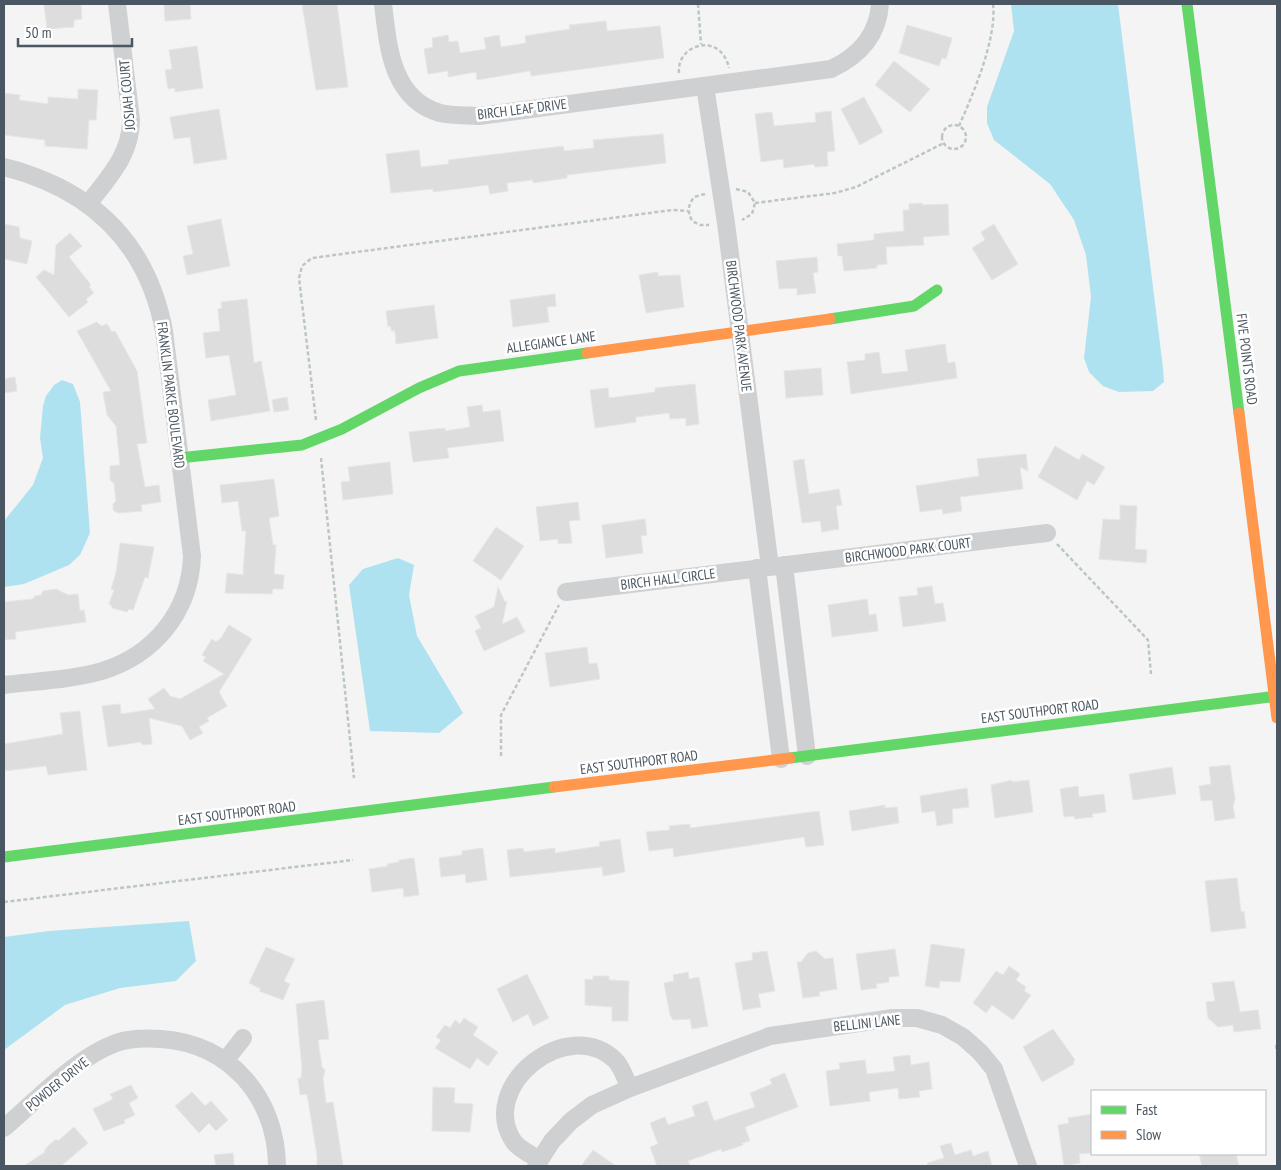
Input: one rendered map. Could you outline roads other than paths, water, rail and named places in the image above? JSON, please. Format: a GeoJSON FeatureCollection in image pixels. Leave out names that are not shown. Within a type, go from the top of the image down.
{"type":"FeatureCollection","features":[{"type":"Feature","properties":{"kind":"street","name":"JOSIAH COURT"},"geometry":{"type":"LineString","coordinates":[[88,204],[123,158],[130,137],[132,120],[117,4]]}},
{"type":"Feature","properties":{"kind":"street","name":"BIRCH LEAF DRIVE"},"geometry":{"type":"LineString","coordinates":[[383,4],[389,55],[398,76],[415,98],[428,108],[441,113],[479,116],[816,73],[839,65],[855,55],[870,37],[878,21],[880,4]]}},
{"type":"Feature","properties":{"kind":"street","name":"FIVE POINTS ROAD"},"geometry":{"type":"LineString","coordinates":[[1187,4],[1276,697],[1277,718]]}},
{"type":"Feature","properties":{"kind":"street","name":"BIRCHWOOD PARK AVENUE"},"geometry":{"type":"LineString","coordinates":[[705,86],[740,331],[770,567],[806,756]]}},
{"type":"Feature","properties":{"kind":"street","name":"FRANKLIN PARKE BOULEVARD"},"geometry":{"type":"LineString","coordinates":[[4,167],[47,180],[88,204],[123,239],[142,268],[154,294],[164,331],[191,563],[189,583],[182,604],[162,635],[142,653],[118,666],[89,674],[4,685]]}},
{"type":"Feature","properties":{"kind":"street","name":"ALLEGIANCE LANE"},"geometry":{"type":"LineString","coordinates":[[179,458],[302,446],[351,426],[442,377],[459,371],[895,310],[914,306],[937,290]]}},
{"type":"Feature","properties":{"kind":"street","name":"BIRCHWOOD PARK COURT"},"geometry":{"type":"LineString","coordinates":[[770,567],[1047,533]]}},
{"type":"Feature","properties":{"kind":"street","name":"BIRCHWOOD PARK AVENUE"},"geometry":{"type":"LineString","coordinates":[[770,567],[781,759]]}},
{"type":"Feature","properties":{"kind":"street","name":"BIRCH HALL CIRCLE"},"geometry":{"type":"LineString","coordinates":[[566,592],[770,567]]}},
{"type":"Feature","properties":{"kind":"street","name":"EAST SOUTHPORT ROAD"},"geometry":{"type":"LineString","coordinates":[[4,857],[1276,697]]}},
{"type":"Feature","properties":{"kind":"street","name":"BELLINI LANE"},"geometry":{"type":"LineString","coordinates":[[630,1088],[617,1062],[603,1053],[589,1048],[572,1046],[554,1050],[529,1064],[518,1078],[510,1094],[506,1110],[508,1129],[515,1144],[538,1163],[552,1141],[571,1121],[592,1105],[630,1088],[770,1036],[893,1018],[917,1018],[942,1025],[963,1037],[980,1052],[994,1069],[1028,1166]]}},
{"type":"Feature","properties":{"kind":"street","name":"POWDER DRIVE"},"geometry":{"type":"LineString","coordinates":[[4,1128],[84,1060],[117,1043],[146,1038],[178,1040],[203,1048],[225,1061],[245,1077],[262,1101],[274,1130],[277,1166]]}},
{"type":"Feature","properties":{"kind":"street"},"geometry":{"type":"LineString","coordinates":[[225,1061],[243,1038]]}},
{"type":"Feature","properties":{"kind":"water"},"geometry":{"type":"Polygon","coordinates":[[[1011,4],[1118,4],[1163,368],[1164,382],[1153,391],[1119,392],[1103,386],[1089,372],[1084,358],[1091,297],[1086,255],[1074,220],[1050,184],[994,140],[987,123],[987,107],[1014,31],[1011,4]]]}},
{"type":"Feature","properties":{"kind":"water"},"geometry":{"type":"Polygon","coordinates":[[[62,380],[73,384],[80,402],[90,533],[80,555],[69,565],[24,584],[4,587],[4,521],[33,485],[43,458],[40,438],[43,406],[46,396],[54,385],[62,380]]]}},
{"type":"Feature","properties":{"kind":"water"},"geometry":{"type":"Polygon","coordinates":[[[398,558],[414,565],[409,595],[417,636],[463,713],[439,733],[370,731],[349,585],[363,569],[398,558]]]}},
{"type":"Feature","properties":{"kind":"water"},"geometry":{"type":"Polygon","coordinates":[[[189,921],[196,961],[176,981],[120,988],[65,1005],[4,1050],[4,937],[49,931],[189,921]]]}}]}
